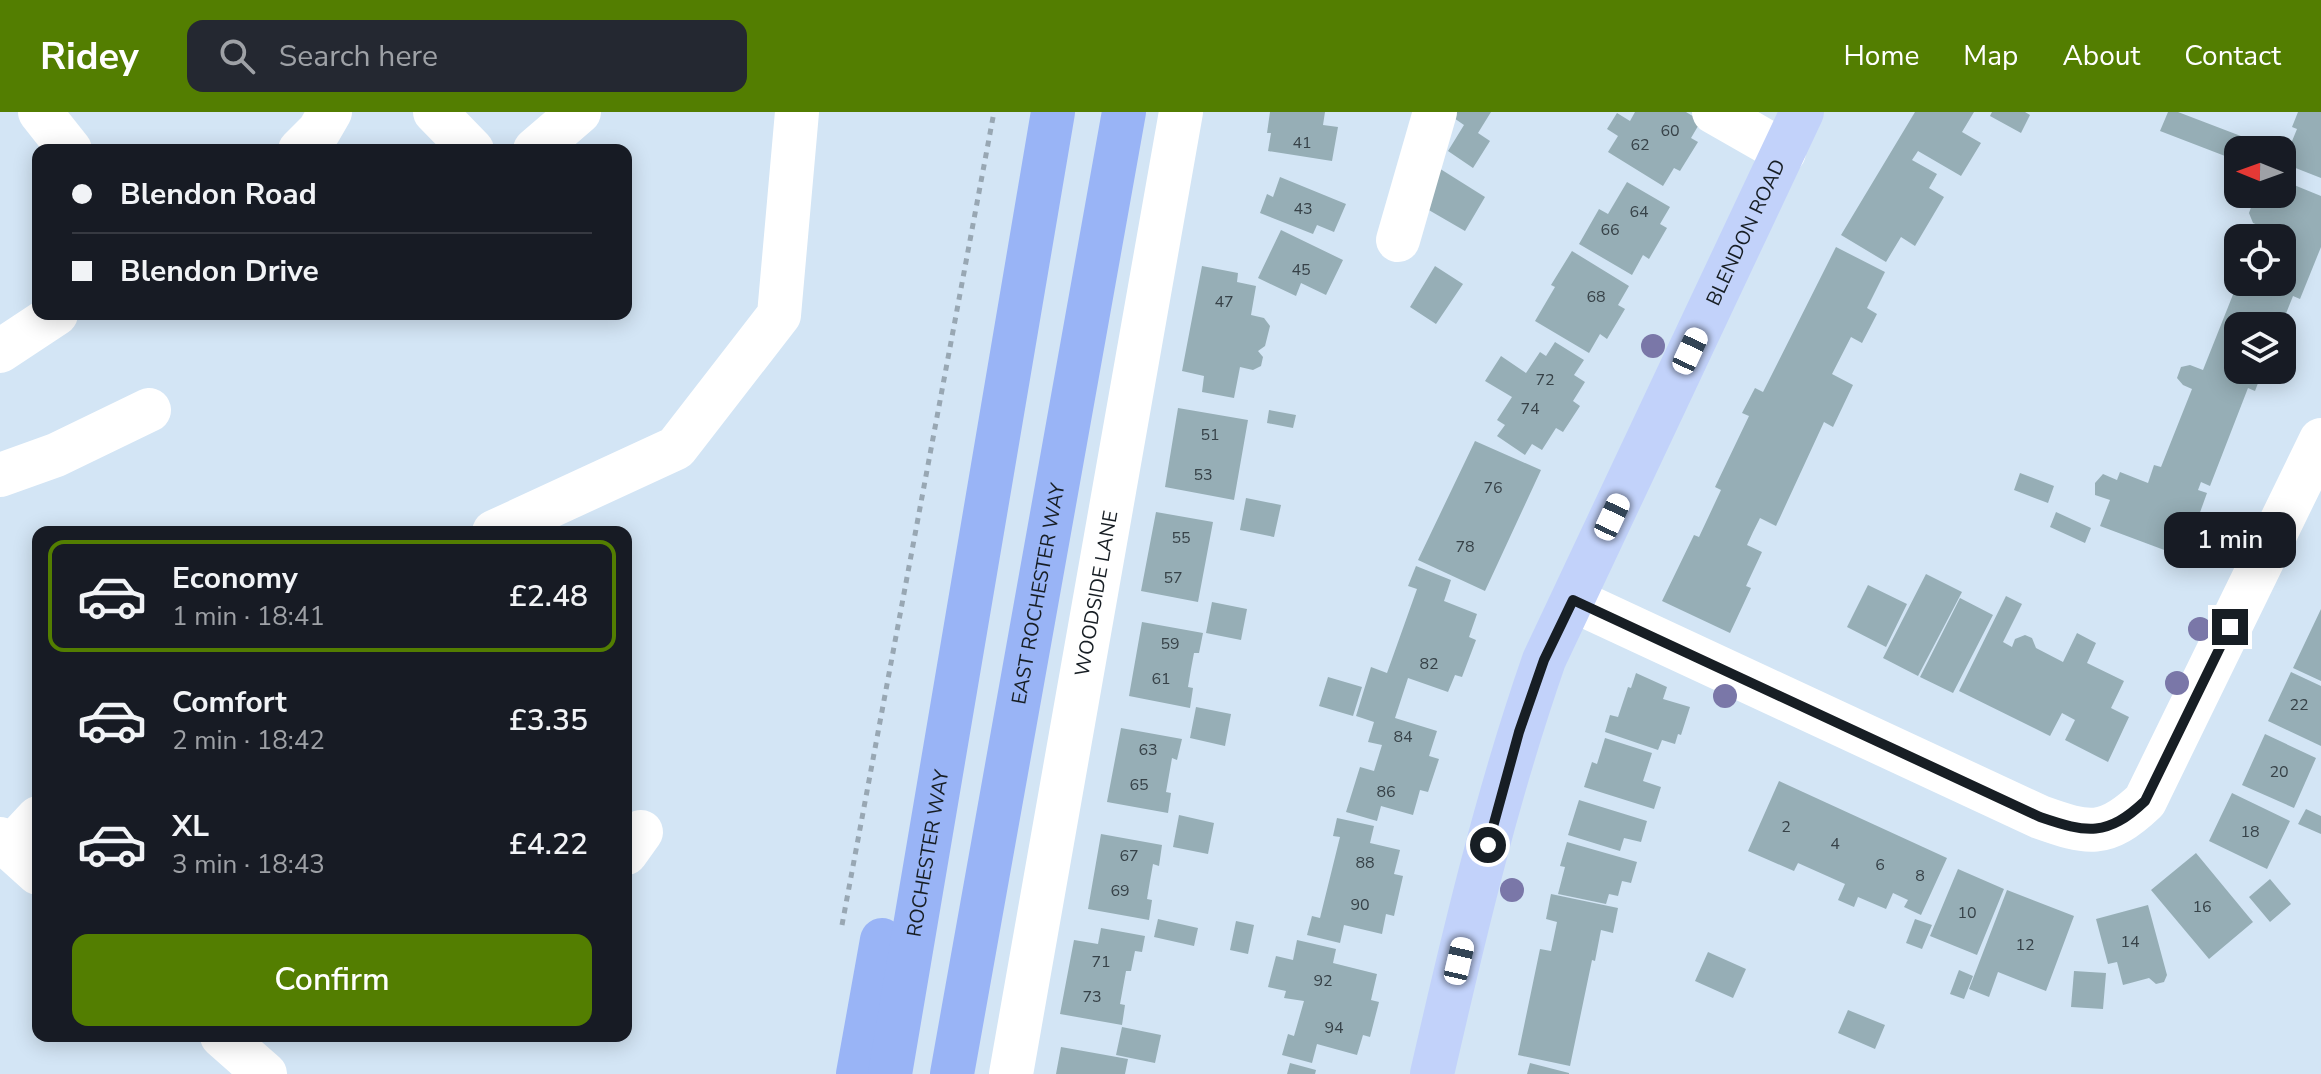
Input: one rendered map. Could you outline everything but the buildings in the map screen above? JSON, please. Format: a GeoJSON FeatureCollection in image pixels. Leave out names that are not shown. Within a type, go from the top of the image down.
{"type":"FeatureCollection","features":[{"type":"Feature","properties":{"kind":"highway"},"geometry":{"type":"LineString","coordinates":[[858,1074],[909,791],[966,634],[1016,318],[1053,112]]}},
{"type":"Feature","properties":{"kind":"highway","name":"EAST ROCHESTER WAY"},"geometry":{"type":"LineString","coordinates":[[952,1074],[1124,112]]}},
{"type":"Feature","properties":{"kind":"highway","name":"ROCHESTER WAY"},"geometry":{"type":"LineString","coordinates":[[890,1074],[966,634]]}},
{"type":"Feature","properties":{"kind":"main road","name":"BLENDON ROAD"},"geometry":{"type":"LineString","coordinates":[[1432,1074],[1485,853],[1519,732],[1544,660],[1802,112]]}},
{"type":"Feature","properties":{"kind":"street"},"geometry":{"type":"LineString","coordinates":[[40,112],[65,144]]}},
{"type":"Feature","properties":{"kind":"street"},"geometry":{"type":"LineString","coordinates":[[306,144],[319,131],[330,112]]}},
{"type":"Feature","properties":{"kind":"street"},"geometry":{"type":"LineString","coordinates":[[435,112],[466,144]]}},
{"type":"Feature","properties":{"kind":"street"},"geometry":{"type":"LineString","coordinates":[[542,144],[579,112]]}},
{"type":"Feature","properties":{"kind":"street"},"geometry":{"type":"LineString","coordinates":[[507,526],[676,448],[779,315],[797,112]]}},
{"type":"Feature","properties":{"kind":"street","name":"WOODSIDE LANE"},"geometry":{"type":"LineString","coordinates":[[1011,1074],[1181,112]]}},
{"type":"Feature","properties":{"kind":"street"},"geometry":{"type":"LineString","coordinates":[[1398,240],[1435,112]]}},
{"type":"Feature","properties":{"kind":"street"},"geometry":{"type":"LineString","coordinates":[[1714,112],[1784,152]]}},
{"type":"Feature","properties":{"kind":"street"},"geometry":{"type":"LineString","coordinates":[[0,351],[47,320]]}},
{"type":"Feature","properties":{"kind":"street"},"geometry":{"type":"LineString","coordinates":[[0,475],[56,455],[149,410]]}},
{"type":"Feature","properties":{"kind":"street"},"geometry":{"type":"LineString","coordinates":[[1573,600],[2040,817],[2075,829],[2100,830],[2122,821],[2145,801],[2321,440]]}},
{"type":"Feature","properties":{"kind":"street"},"geometry":{"type":"LineString","coordinates":[[229,1042],[265,1074]]}},
{"type":"Feature","properties":{"kind":"path"},"geometry":{"type":"LineString","coordinates":[[841,934],[994,112]]}},
{"type":"Feature","properties":{"kind":"route"},"geometry":{"type":"LineString","coordinates":[[1488,845],[1519,732],[1544,660],[1573,600],[2040,817],[2075,829],[2100,830],[2122,821],[2145,801],[2230,627]]}}]}
